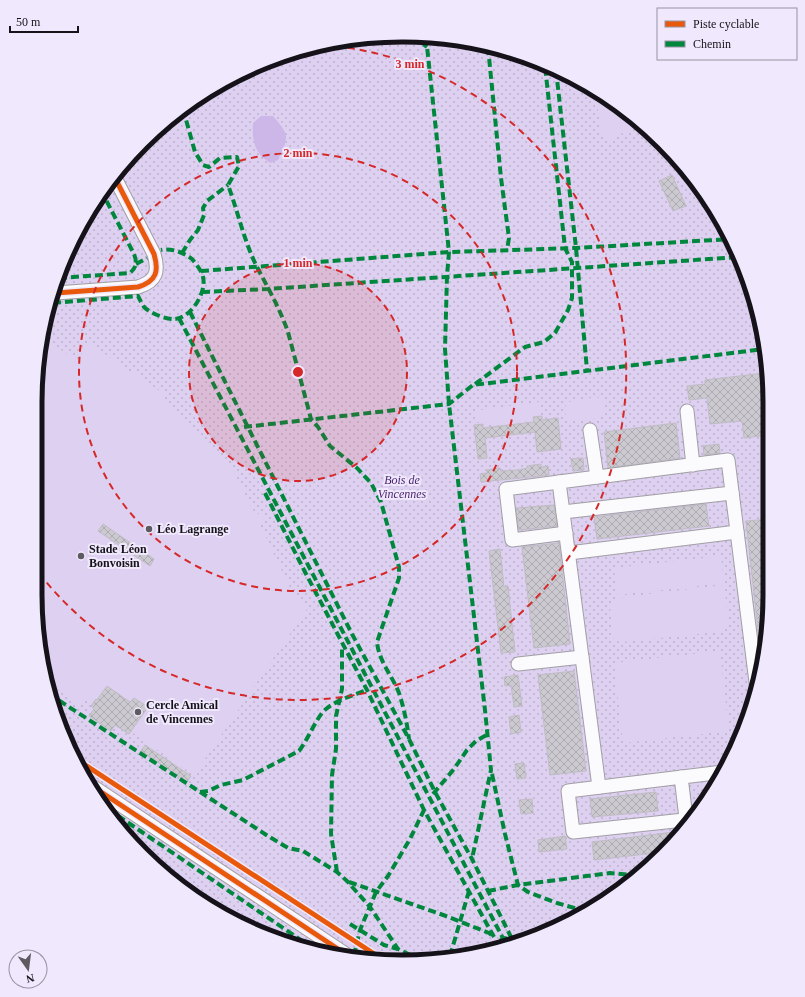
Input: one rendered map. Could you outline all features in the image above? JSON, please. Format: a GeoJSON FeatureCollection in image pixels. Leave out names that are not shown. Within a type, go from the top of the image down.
{"type":"FeatureCollection","features":[{"type":"Feature","properties":{"kind":"street"},"geometry":{"type":"LineString","coordinates":[[59,293],[131,288],[144,285],[153,278],[157,266],[154,254],[117,182]]}},
{"type":"Feature","properties":{"kind":"street"},"geometry":{"type":"LineString","coordinates":[[687,411],[693,465]]}},
{"type":"Feature","properties":{"kind":"street"},"geometry":{"type":"LineString","coordinates":[[590,430],[597,478]]}},
{"type":"Feature","properties":{"kind":"street"},"geometry":{"type":"LineString","coordinates":[[566,533],[512,540],[506,489],[728,460],[756,662]]}},
{"type":"Feature","properties":{"kind":"street"},"geometry":{"type":"LineString","coordinates":[[559,482],[599,787]]}},
{"type":"Feature","properties":{"kind":"street"},"geometry":{"type":"LineString","coordinates":[[563,512],[732,493]]}},
{"type":"Feature","properties":{"kind":"street"},"geometry":{"type":"LineString","coordinates":[[569,552],[737,532]]}},
{"type":"Feature","properties":{"kind":"street"},"geometry":{"type":"LineString","coordinates":[[518,664],[582,657]]}},
{"type":"Feature","properties":{"kind":"street"},"geometry":{"type":"LineString","coordinates":[[682,823],[573,832],[568,791],[716,773]]}},
{"type":"Feature","properties":{"kind":"street"},"geometry":{"type":"LineString","coordinates":[[681,777],[688,815]]}},
{"type":"Feature","properties":{"kind":"street"},"geometry":{"type":"LineString","coordinates":[[101,792],[334,948]]}},
{"type":"Feature","properties":{"kind":"green space","name":"Bois de Vincennes"},"geometry":{"type":"Polygon","coordinates":[[[402,42],[450,45],[496,54],[518,61],[540,69],[583,90],[622,116],[640,131],[674,165],[689,183],[715,222],[736,265],[751,309],[760,355],[763,402],[763,594],[760,642],[751,688],[744,710],[736,732],[715,775],[689,814],[674,832],[640,866],[622,881],[583,907],[540,928],[496,943],[450,952],[402,955],[355,952],[309,943],[265,928],[222,907],[183,881],[165,866],[131,832],[116,814],[90,775],[69,732],[54,688],[45,642],[42,594],[42,402],[45,355],[54,309],[69,265],[79,243],[103,202],[131,165],[165,131],[183,116],[222,90],[243,79],[265,69],[309,54],[355,45],[379,43],[402,42]]]}},
{"type":"Feature","properties":{"kind":"green space"},"geometry":{"type":"Polygon","coordinates":[[[597,99],[635,127],[606,141],[600,128],[597,99]]]}},
{"type":"Feature","properties":{"kind":"green space","name":"Léo Lagrange"},"geometry":{"type":"Polygon","coordinates":[[[47,341],[76,360],[72,368],[89,343],[131,372],[135,372],[142,379],[164,394],[162,398],[230,464],[253,510],[264,518],[260,525],[294,596],[309,606],[194,775],[85,700],[81,705],[54,687],[45,642],[42,594],[42,402],[45,355],[47,341]]]}},
{"type":"Feature","properties":{"kind":"green space"},"geometry":{"type":"Polygon","coordinates":[[[596,397],[603,401],[605,406],[604,413],[599,418],[575,421],[568,419],[565,410],[569,402],[596,397]]]}},
{"type":"Feature","properties":{"kind":"green space"},"geometry":{"type":"Polygon","coordinates":[[[539,402],[540,415],[532,416],[532,421],[493,426],[484,422],[476,422],[475,411],[539,402]]]}},
{"type":"Feature","properties":{"kind":"green space"},"geometry":{"type":"Polygon","coordinates":[[[721,556],[724,583],[617,595],[614,568],[721,556]]]}},
{"type":"Feature","properties":{"kind":"green space"},"geometry":{"type":"Polygon","coordinates":[[[724,585],[729,623],[725,630],[622,642],[616,641],[613,638],[610,607],[616,598],[724,585]]]}},
{"type":"Feature","properties":{"kind":"green space"},"geometry":{"type":"Polygon","coordinates":[[[720,651],[729,731],[623,743],[614,663],[720,651]]]}},
{"type":"Feature","properties":{"kind":"shaded area"},"geometry":{"type":"Polygon","coordinates":[[[261,116],[273,116],[285,132],[286,136],[286,141],[278,160],[270,163],[260,155],[254,141],[253,123],[261,116]]]}},
{"type":"Feature","properties":{"kind":"building"},"geometry":{"type":"Polygon","coordinates":[[[672,175],[686,206],[673,211],[659,181],[672,175]]]}},
{"type":"Feature","properties":{"kind":"building"},"geometry":{"type":"Polygon","coordinates":[[[762,373],[763,436],[744,438],[742,421],[710,424],[707,398],[689,400],[687,386],[705,384],[705,380],[762,373]]]}},
{"type":"Feature","properties":{"kind":"building"},"geometry":{"type":"Polygon","coordinates":[[[542,416],[542,420],[558,418],[561,449],[537,452],[535,432],[485,438],[487,458],[478,459],[474,425],[483,424],[483,428],[534,422],[533,417],[542,416]]]}},
{"type":"Feature","properties":{"kind":"building"},"geometry":{"type":"Polygon","coordinates":[[[676,423],[680,458],[608,468],[604,432],[676,423]]]}},
{"type":"Feature","properties":{"kind":"building"},"geometry":{"type":"Polygon","coordinates":[[[719,444],[720,453],[704,455],[703,446],[719,444]]]}},
{"type":"Feature","properties":{"kind":"building"},"geometry":{"type":"Polygon","coordinates":[[[583,458],[584,470],[573,471],[571,459],[583,458]]]}},
{"type":"Feature","properties":{"kind":"building"},"geometry":{"type":"Polygon","coordinates":[[[541,464],[541,467],[548,466],[549,475],[481,482],[480,474],[487,473],[487,470],[500,468],[501,471],[519,470],[527,468],[527,466],[541,464]]]}},
{"type":"Feature","properties":{"kind":"building"},"geometry":{"type":"Polygon","coordinates":[[[706,504],[709,526],[597,539],[594,517],[706,504]]]}},
{"type":"Feature","properties":{"kind":"building"},"geometry":{"type":"Polygon","coordinates":[[[554,505],[557,526],[519,530],[516,508],[554,505]]]}},
{"type":"Feature","properties":{"kind":"building"},"geometry":{"type":"Polygon","coordinates":[[[763,520],[763,594],[760,644],[746,521],[763,520]]]}},
{"type":"Feature","properties":{"kind":"building"},"geometry":{"type":"Polygon","coordinates":[[[103,524],[154,559],[150,566],[98,531],[103,524]]]}},
{"type":"Feature","properties":{"kind":"building"},"geometry":{"type":"Polygon","coordinates":[[[559,543],[570,644],[534,648],[522,547],[559,543]]]}},
{"type":"Feature","properties":{"kind":"building"},"geometry":{"type":"Polygon","coordinates":[[[500,549],[504,587],[508,586],[515,652],[501,653],[489,551],[500,549]]]}},
{"type":"Feature","properties":{"kind":"building"},"geometry":{"type":"Polygon","coordinates":[[[574,671],[586,771],[550,775],[538,675],[574,671]]]}},
{"type":"Feature","properties":{"kind":"building"},"geometry":{"type":"Polygon","coordinates":[[[518,675],[522,706],[514,707],[511,685],[505,686],[504,677],[518,675]]]}},
{"type":"Feature","properties":{"kind":"building"},"geometry":{"type":"Polygon","coordinates":[[[107,686],[130,702],[134,698],[148,707],[129,734],[115,725],[111,731],[89,716],[94,709],[91,706],[107,686]]]}},
{"type":"Feature","properties":{"kind":"building"},"geometry":{"type":"Polygon","coordinates":[[[519,715],[521,732],[511,734],[509,717],[519,715]]]}},
{"type":"Feature","properties":{"kind":"building"},"geometry":{"type":"Polygon","coordinates":[[[145,745],[191,776],[187,782],[141,751],[145,745]]]}},
{"type":"Feature","properties":{"kind":"building"},"geometry":{"type":"Polygon","coordinates":[[[524,763],[526,778],[517,779],[515,764],[524,763]]]}},
{"type":"Feature","properties":{"kind":"building"},"geometry":{"type":"Polygon","coordinates":[[[656,792],[658,811],[592,817],[590,799],[656,792]]]}},
{"type":"Feature","properties":{"kind":"building"},"geometry":{"type":"Polygon","coordinates":[[[532,799],[533,813],[521,814],[519,800],[532,799]]]}},
{"type":"Feature","properties":{"kind":"building"},"geometry":{"type":"Polygon","coordinates":[[[674,832],[653,853],[594,860],[592,842],[674,832]]]}},
{"type":"Feature","properties":{"kind":"building"},"geometry":{"type":"Polygon","coordinates":[[[565,836],[567,849],[539,852],[538,840],[565,836]]]}},
{"type":"Feature","properties":{"kind":"marked path"},"geometry":{"type":"LineString","coordinates":[[422,43],[427,47]]}},
{"type":"Feature","properties":{"kind":"marked path"},"geometry":{"type":"LineString","coordinates":[[427,43],[449,252],[445,349],[449,404],[491,770],[472,859]]}},
{"type":"Feature","properties":{"kind":"marked path"},"geometry":{"type":"LineString","coordinates":[[489,52],[501,178],[509,238],[507,250]]}},
{"type":"Feature","properties":{"kind":"marked path"},"geometry":{"type":"LineString","coordinates":[[475,384],[525,347],[544,342],[555,333],[568,310],[572,298],[572,262],[565,248],[546,72]]}},
{"type":"Feature","properties":{"kind":"marked path"},"geometry":{"type":"LineString","coordinates":[[557,77],[576,248],[587,370]]}},
{"type":"Feature","properties":{"kind":"marked path"},"geometry":{"type":"LineString","coordinates":[[185,115],[195,152],[203,165],[209,167],[220,158],[237,157],[239,166],[228,185],[252,257],[285,323],[311,419],[330,446],[357,468],[371,483],[381,502],[399,567],[399,578],[377,642],[380,656],[399,693],[409,739]]}},
{"type":"Feature","properties":{"kind":"marked path"},"geometry":{"type":"LineString","coordinates":[[182,253],[198,230],[204,215],[203,208],[207,201],[228,185]]}},
{"type":"Feature","properties":{"kind":"marked path"},"geometry":{"type":"LineString","coordinates":[[64,278],[130,273],[134,269],[136,262],[134,254],[105,199]]}},
{"type":"Feature","properties":{"kind":"marked path"},"geometry":{"type":"LineString","coordinates":[[201,271],[449,252],[576,248],[724,239]]}},
{"type":"Feature","properties":{"kind":"marked path"},"geometry":{"type":"LineString","coordinates":[[56,303],[138,296],[144,307],[154,314],[172,319],[181,318],[192,309],[200,297],[204,283],[202,275],[192,259],[173,250],[161,250]]}},
{"type":"Feature","properties":{"kind":"marked path"},"geometry":{"type":"LineString","coordinates":[[202,292],[268,289],[733,257]]}},
{"type":"Feature","properties":{"kind":"marked path"},"geometry":{"type":"LineString","coordinates":[[136,264],[147,258]]}},
{"type":"Feature","properties":{"kind":"marked path"},"geometry":{"type":"LineString","coordinates":[[190,312],[352,634],[472,859],[512,938]]}},
{"type":"Feature","properties":{"kind":"marked path"},"geometry":{"type":"LineString","coordinates":[[179,318],[504,940]]}},
{"type":"Feature","properties":{"kind":"marked path"},"geometry":{"type":"LineString","coordinates":[[244,427],[449,404],[473,385],[759,350]]}},
{"type":"Feature","properties":{"kind":"marked path"},"geometry":{"type":"LineString","coordinates":[[265,493],[367,690],[424,810],[494,937]]}},
{"type":"Feature","properties":{"kind":"marked path"},"geometry":{"type":"LineString","coordinates":[[337,872],[331,834],[332,775],[336,749],[336,716],[342,689],[342,646]]}},
{"type":"Feature","properties":{"kind":"marked path"},"geometry":{"type":"LineString","coordinates":[[200,792],[243,780],[299,751],[322,713],[326,709],[343,699],[367,690]]}},
{"type":"Feature","properties":{"kind":"marked path"},"geometry":{"type":"LineString","coordinates":[[58,700],[268,836],[288,848],[303,851],[337,872],[370,907],[398,949],[409,955]]}},
{"type":"Feature","properties":{"kind":"marked path"},"geometry":{"type":"LineString","coordinates":[[433,794],[454,769],[467,750],[476,741],[488,734]]}},
{"type":"Feature","properties":{"kind":"marked path"},"geometry":{"type":"LineString","coordinates":[[492,774],[518,885],[528,892],[579,909]]}},
{"type":"Feature","properties":{"kind":"marked path"},"geometry":{"type":"LineString","coordinates":[[354,952],[360,930],[376,892],[388,876],[410,839],[425,808]]}},
{"type":"Feature","properties":{"kind":"marked path"},"geometry":{"type":"LineString","coordinates":[[117,815],[302,941]]}},
{"type":"Feature","properties":{"kind":"marked path"},"geometry":{"type":"LineString","coordinates":[[488,891],[518,885],[610,873],[630,875]]}},
{"type":"Feature","properties":{"kind":"marked path"},"geometry":{"type":"LineString","coordinates":[[349,882],[446,916],[493,936]]}},
{"type":"Feature","properties":{"kind":"marked path"},"geometry":{"type":"LineString","coordinates":[[451,952],[469,891]]}},
{"type":"Feature","properties":{"kind":"marked path"},"geometry":{"type":"LineString","coordinates":[[350,924],[384,945],[398,949]]}},
{"type":"Feature","properties":{"kind":"marked path"},"geometry":{"type":"LineString","coordinates":[[499,942],[503,938],[509,939]]}},
{"type":"Feature","properties":{"kind":"cycle path"},"geometry":{"type":"LineString","coordinates":[[59,293],[138,287],[149,282],[155,275],[156,260],[154,254],[117,182]]}},
{"type":"Feature","properties":{"kind":"cycle path"},"geometry":{"type":"LineString","coordinates":[[85,765],[374,954]]}},
{"type":"Feature","properties":{"kind":"cycle path"},"geometry":{"type":"LineString","coordinates":[[101,792],[338,949]]}},
{"type":"Feature","properties":{"kind":"place","name":"Léo Lagrange"},"geometry":{"type":"Point","coordinates":[149,529]}},
{"type":"Feature","properties":{"kind":"place","name":"Stade Léon Bonvoisin"},"geometry":{"type":"Point","coordinates":[81,556]}},
{"type":"Feature","properties":{"kind":"place","name":"Cercle Amical de Vincennes"},"geometry":{"type":"Point","coordinates":[138,712]}}]}
